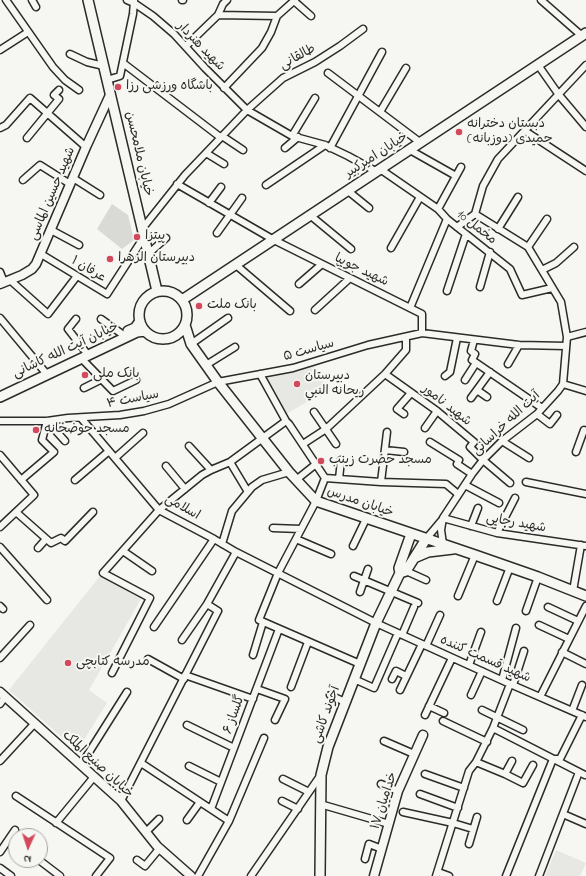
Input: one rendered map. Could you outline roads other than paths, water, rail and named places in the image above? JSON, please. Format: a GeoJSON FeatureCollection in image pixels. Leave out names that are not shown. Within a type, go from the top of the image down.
{"type":"FeatureCollection","features":[{"type":"Feature","properties":{"kind":"main road","name":"خیابان ملامحسن"},"geometry":{"type":"LineString","coordinates":[[88,0],[157,292]]}},
{"type":"Feature","properties":{"kind":"main road","name":"خیابان امیرکبیر"},"geometry":{"type":"LineString","coordinates":[[182,300],[584,35]]}},
{"type":"Feature","properties":{"kind":"main road"},"geometry":{"type":"LineString","coordinates":[[186,325],[176,336],[164,339],[151,336],[145,331],[140,320],[139,311],[141,305],[151,294],[157,292],[168,291],[178,296],[182,300],[187,312],[186,325],[191,344]]}},
{"type":"Feature","properties":{"kind":"main road","name":"خیابان آیت الله کاشانی"},"geometry":{"type":"LineString","coordinates":[[0,397],[135,328],[140,320]]}},
{"type":"Feature","properties":{"kind":"main road","name":"خیابان آیت الله کاشانی"},"geometry":{"type":"LineString","coordinates":[[0,393],[83,355],[137,332],[145,331]]}},
{"type":"Feature","properties":{"kind":"main road"},"geometry":{"type":"LineString","coordinates":[[176,336],[191,344]]}},
{"type":"Feature","properties":{"kind":"main road","name":"خیابان مدرس"},"geometry":{"type":"LineString","coordinates":[[191,344],[262,439],[289,472],[316,501],[476,555],[586,596]]}},
{"type":"Feature","properties":{"kind":"main road","name":"آخوند کاشی"},"geometry":{"type":"LineString","coordinates":[[403,572],[399,568],[411,534]]}},
{"type":"Feature","properties":{"kind":"main road","name":"آخوند کاشی"},"geometry":{"type":"LineString","coordinates":[[320,876],[321,775],[328,747],[376,623],[391,590],[426,539]]}},
{"type":"Feature","properties":{"kind":"main road"},"geometry":{"type":"LineString","coordinates":[[414,558],[428,552],[458,549]]}},
{"type":"Feature","properties":{"kind":"street"},"geometry":{"type":"LineString","coordinates":[[6,0],[58,74],[79,90]]}},
{"type":"Feature","properties":{"kind":"street"},"geometry":{"type":"LineString","coordinates":[[32,0],[36,7]]}},
{"type":"Feature","properties":{"kind":"street","name":"شهید هنردار"},"geometry":{"type":"LineString","coordinates":[[127,0],[134,1],[154,16],[186,46],[224,88],[247,110],[295,137],[328,147]]}},
{"type":"Feature","properties":{"kind":"street"},"geometry":{"type":"LineString","coordinates":[[186,46],[218,15],[223,4],[227,0]]}},
{"type":"Feature","properties":{"kind":"street"},"geometry":{"type":"LineString","coordinates":[[541,0],[584,35]]}},
{"type":"Feature","properties":{"kind":"street"},"geometry":{"type":"LineString","coordinates":[[107,80],[120,76],[134,1]]}},
{"type":"Feature","properties":{"kind":"street"},"geometry":{"type":"LineString","coordinates":[[224,88],[262,48],[271,32],[277,16],[295,1],[311,16]]}},
{"type":"Feature","properties":{"kind":"street"},"geometry":{"type":"LineString","coordinates":[[218,15],[277,16]]}},
{"type":"Feature","properties":{"kind":"street","name":"طالقانی"},"geometry":{"type":"LineString","coordinates":[[143,233],[177,184],[247,110],[283,78],[316,62],[363,29]]}},
{"type":"Feature","properties":{"kind":"street"},"geometry":{"type":"LineString","coordinates":[[0,50],[28,32]]}},
{"type":"Feature","properties":{"kind":"street"},"geometry":{"type":"LineString","coordinates":[[266,185],[328,147],[359,96],[382,52]]}},
{"type":"Feature","properties":{"kind":"street"},"geometry":{"type":"LineString","coordinates":[[70,54],[87,62],[104,66]]}},
{"type":"Feature","properties":{"kind":"street"},"geometry":{"type":"LineString","coordinates":[[123,63],[221,137],[243,150]]}},
{"type":"Feature","properties":{"kind":"street"},"geometry":{"type":"LineString","coordinates":[[538,65],[559,95],[586,127]]}},
{"type":"Feature","properties":{"kind":"street"},"geometry":{"type":"LineString","coordinates":[[457,227],[475,214],[483,186],[498,160],[586,65]]}},
{"type":"Feature","properties":{"kind":"street"},"geometry":{"type":"LineString","coordinates":[[380,112],[406,68]]}},
{"type":"Feature","properties":{"kind":"street"},"geometry":{"type":"LineString","coordinates":[[328,72],[421,142]]}},
{"type":"Feature","properties":{"kind":"street"},"geometry":{"type":"LineString","coordinates":[[27,138],[59,99],[54,95],[59,90]]}},
{"type":"Feature","properties":{"kind":"street","name":"شهید حسین الماسی"},"geometry":{"type":"LineString","coordinates":[[5,282],[32,269],[36,264],[86,146],[110,95]]}},
{"type":"Feature","properties":{"kind":"street"},"geometry":{"type":"LineString","coordinates":[[0,128],[6,125],[30,98],[86,146]]}},
{"type":"Feature","properties":{"kind":"street"},"geometry":{"type":"LineString","coordinates":[[285,148],[295,137],[315,98]]}},
{"type":"Feature","properties":{"kind":"street"},"geometry":{"type":"LineString","coordinates":[[524,131],[586,171]]}},
{"type":"Feature","properties":{"kind":"street","name":"مخمل 10"},"geometry":{"type":"LineString","coordinates":[[328,147],[378,171],[438,209],[447,219],[510,269],[522,295],[552,288]]}},
{"type":"Feature","properties":{"kind":"street"},"geometry":{"type":"LineString","coordinates":[[410,150],[456,176]]}},
{"type":"Feature","properties":{"kind":"street"},"geometry":{"type":"LineString","coordinates":[[206,153],[224,164]]}},
{"type":"Feature","properties":{"kind":"street"},"geometry":{"type":"LineString","coordinates":[[23,180],[40,165],[100,195]]}},
{"type":"Feature","properties":{"kind":"street"},"geometry":{"type":"LineString","coordinates":[[438,209],[461,167]]}},
{"type":"Feature","properties":{"kind":"street","name":"شهید جویپا"},"geometry":{"type":"LineString","coordinates":[[177,184],[274,240],[422,314],[422,333]]}},
{"type":"Feature","properties":{"kind":"street"},"geometry":{"type":"LineString","coordinates":[[210,203],[221,187]]}},
{"type":"Feature","properties":{"kind":"street"},"geometry":{"type":"LineString","coordinates":[[348,191],[369,208]]}},
{"type":"Feature","properties":{"kind":"street"},"geometry":{"type":"LineString","coordinates":[[391,248],[420,197]]}},
{"type":"Feature","properties":{"kind":"street"},"geometry":{"type":"LineString","coordinates":[[498,229],[518,197]]}},
{"type":"Feature","properties":{"kind":"street"},"geometry":{"type":"LineString","coordinates":[[216,233],[242,198]]}},
{"type":"Feature","properties":{"kind":"street"},"geometry":{"type":"LineString","coordinates":[[475,214],[528,247],[561,302],[567,337],[563,384],[586,390]]}},
{"type":"Feature","properties":{"kind":"street"},"geometry":{"type":"LineString","coordinates":[[311,216],[351,249]]}},
{"type":"Feature","properties":{"kind":"street"},"geometry":{"type":"LineString","coordinates":[[410,308],[447,219]]}},
{"type":"Feature","properties":{"kind":"street"},"geometry":{"type":"LineString","coordinates":[[528,247],[548,219]]}},
{"type":"Feature","properties":{"kind":"street"},"geometry":{"type":"LineString","coordinates":[[51,230],[79,245]]}},
{"type":"Feature","properties":{"kind":"street","name":"عرفان ۱"},"geometry":{"type":"LineString","coordinates":[[41,254],[107,294],[143,233]]}},
{"type":"Feature","properties":{"kind":"street"},"geometry":{"type":"LineString","coordinates":[[447,291],[466,234]]}},
{"type":"Feature","properties":{"kind":"street"},"geometry":{"type":"LineString","coordinates":[[148,254],[166,238]]}},
{"type":"Feature","properties":{"kind":"street"},"geometry":{"type":"LineString","coordinates":[[542,270],[556,263],[574,247]]}},
{"type":"Feature","properties":{"kind":"street"},"geometry":{"type":"LineString","coordinates":[[480,287],[490,252]]}},
{"type":"Feature","properties":{"kind":"street"},"geometry":{"type":"LineString","coordinates":[[299,284],[322,264]]}},
{"type":"Feature","properties":{"kind":"street"},"geometry":{"type":"LineString","coordinates":[[236,265],[290,311]]}},
{"type":"Feature","properties":{"kind":"street"},"geometry":{"type":"LineString","coordinates":[[0,272],[5,282],[48,314],[77,276]]}},
{"type":"Feature","properties":{"kind":"street"},"geometry":{"type":"LineString","coordinates":[[315,310],[350,278]]}},
{"type":"Feature","properties":{"kind":"street"},"geometry":{"type":"LineString","coordinates":[[0,318],[44,372]]}},
{"type":"Feature","properties":{"kind":"street"},"geometry":{"type":"LineString","coordinates":[[191,344],[228,318]]}},
{"type":"Feature","properties":{"kind":"street"},"geometry":{"type":"LineString","coordinates":[[76,319],[68,329],[83,355],[114,392],[136,380]]}},
{"type":"Feature","properties":{"kind":"street"},"geometry":{"type":"LineString","coordinates":[[101,319],[122,334]]}},
{"type":"Feature","properties":{"kind":"street"},"geometry":{"type":"LineString","coordinates":[[567,337],[586,332]]}},
{"type":"Feature","properties":{"kind":"street","name":"سیاست ۵"},"geometry":{"type":"LineString","coordinates":[[218,382],[293,368],[368,345],[422,333],[519,345],[566,346]]}},
{"type":"Feature","properties":{"kind":"street"},"geometry":{"type":"LineString","coordinates":[[303,444],[326,429],[385,374],[406,350],[406,336]]}},
{"type":"Feature","properties":{"kind":"street"},"geometry":{"type":"LineString","coordinates":[[445,376],[450,372],[456,338]]}},
{"type":"Feature","properties":{"kind":"street"},"geometry":{"type":"LineString","coordinates":[[474,340],[471,351],[475,354],[472,360],[542,408]]}},
{"type":"Feature","properties":{"kind":"street"},"geometry":{"type":"LineString","coordinates":[[508,364],[519,345]]}},
{"type":"Feature","properties":{"kind":"street"},"geometry":{"type":"LineString","coordinates":[[206,366],[236,348]]}},
{"type":"Feature","properties":{"kind":"street"},"geometry":{"type":"LineString","coordinates":[[464,380],[476,363]]}},
{"type":"Feature","properties":{"kind":"street"},"geometry":{"type":"LineString","coordinates":[[470,398],[490,372]]}},
{"type":"Feature","properties":{"kind":"street"},"geometry":{"type":"LineString","coordinates":[[260,374],[286,421],[325,478]]}},
{"type":"Feature","properties":{"kind":"street","name":"شهید نامور"},"geometry":{"type":"LineString","coordinates":[[385,374],[437,411],[474,442],[470,447],[483,460]]}},
{"type":"Feature","properties":{"kind":"street"},"geometry":{"type":"LineString","coordinates":[[84,388],[102,379]]}},
{"type":"Feature","properties":{"kind":"street","name":"سیاست ۴"},"geometry":{"type":"LineString","coordinates":[[0,421],[46,421],[120,416],[169,404],[218,382]]}},
{"type":"Feature","properties":{"kind":"street","name":"آیت الله خراسانی"},"geometry":{"type":"LineString","coordinates":[[426,539],[443,518],[458,494],[483,460],[502,441],[537,414],[563,384]]}},
{"type":"Feature","properties":{"kind":"street"},"geometry":{"type":"LineString","coordinates":[[477,390],[487,397]]}},
{"type":"Feature","properties":{"kind":"street"},"geometry":{"type":"LineString","coordinates":[[404,414],[396,409],[411,393]]}},
{"type":"Feature","properties":{"kind":"street"},"geometry":{"type":"LineString","coordinates":[[425,428],[437,411]]}},
{"type":"Feature","properties":{"kind":"street"},"geometry":{"type":"LineString","coordinates":[[314,412],[336,444]]}},
{"type":"Feature","properties":{"kind":"street"},"geometry":{"type":"LineString","coordinates":[[537,414],[550,424],[558,415]]}},
{"type":"Feature","properties":{"kind":"street","name":"اسلامی"},"geometry":{"type":"LineString","coordinates":[[81,418],[159,510],[236,552],[376,623]]}},
{"type":"Feature","properties":{"kind":"street"},"geometry":{"type":"LineString","coordinates":[[46,421],[65,440]]}},
{"type":"Feature","properties":{"kind":"street"},"geometry":{"type":"LineString","coordinates":[[21,480],[54,452],[42,440],[46,421]]}},
{"type":"Feature","properties":{"kind":"street"},"geometry":{"type":"LineString","coordinates":[[112,673],[150,598],[103,573],[159,510],[202,476],[211,470],[230,462],[286,421]]}},
{"type":"Feature","properties":{"kind":"street"},"geometry":{"type":"LineString","coordinates":[[576,452],[584,430],[586,431]]}},
{"type":"Feature","properties":{"kind":"street"},"geometry":{"type":"LineString","coordinates":[[381,482],[387,432]]}},
{"type":"Feature","properties":{"kind":"street"},"geometry":{"type":"LineString","coordinates":[[115,458],[143,433]]}},
{"type":"Feature","properties":{"kind":"street"},"geometry":{"type":"LineString","coordinates":[[502,441],[529,458]]}},
{"type":"Feature","properties":{"kind":"street"},"geometry":{"type":"LineString","coordinates":[[430,442],[459,460],[457,464],[472,474]]}},
{"type":"Feature","properties":{"kind":"street"},"geometry":{"type":"LineString","coordinates":[[189,446],[211,470]]}},
{"type":"Feature","properties":{"kind":"street"},"geometry":{"type":"LineString","coordinates":[[385,450],[404,452]]}},
{"type":"Feature","properties":{"kind":"street"},"geometry":{"type":"LineString","coordinates":[[75,480],[109,451]]}},
{"type":"Feature","properties":{"kind":"street"},"geometry":{"type":"LineString","coordinates":[[0,455],[34,495],[0,528]]}},
{"type":"Feature","properties":{"kind":"street"},"geometry":{"type":"LineString","coordinates":[[339,479],[342,460]]}},
{"type":"Feature","properties":{"kind":"street"},"geometry":{"type":"LineString","coordinates":[[483,460],[510,483]]}},
{"type":"Feature","properties":{"kind":"street"},"geometry":{"type":"LineString","coordinates":[[230,462],[248,492]]}},
{"type":"Feature","properties":{"kind":"street"},"geometry":{"type":"LineString","coordinates":[[296,480],[316,464]]}},
{"type":"Feature","properties":{"kind":"street"},"geometry":{"type":"LineString","coordinates":[[166,466],[186,489]]}},
{"type":"Feature","properties":{"kind":"street"},"geometry":{"type":"LineString","coordinates":[[222,544],[232,511],[252,487],[262,480],[289,472]]}},
{"type":"Feature","properties":{"kind":"street"},"geometry":{"type":"LineString","coordinates":[[325,478],[381,482],[446,484],[458,494]]}},
{"type":"Feature","properties":{"kind":"street"},"geometry":{"type":"LineString","coordinates":[[253,655],[261,621],[278,573],[316,501],[325,478]]}},
{"type":"Feature","properties":{"kind":"street"},"geometry":{"type":"LineString","coordinates":[[526,482],[586,494]]}},
{"type":"Feature","properties":{"kind":"street"},"geometry":{"type":"LineString","coordinates":[[465,485],[498,503]]}},
{"type":"Feature","properties":{"kind":"street"},"geometry":{"type":"LineString","coordinates":[[497,533],[515,498]]}},
{"type":"Feature","properties":{"kind":"street"},"geometry":{"type":"LineString","coordinates":[[471,526],[478,508]]}},
{"type":"Feature","properties":{"kind":"street"},"geometry":{"type":"LineString","coordinates":[[16,512],[51,543],[61,538],[65,541],[93,512]]}},
{"type":"Feature","properties":{"kind":"street"},"geometry":{"type":"LineString","coordinates":[[443,518],[441,525],[443,544]]}},
{"type":"Feature","properties":{"kind":"street","name":"شهید رجایی"},"geometry":{"type":"LineString","coordinates":[[443,518],[497,533],[583,546]]}},
{"type":"Feature","properties":{"kind":"street"},"geometry":{"type":"LineString","coordinates":[[353,546],[366,519]]}},
{"type":"Feature","properties":{"kind":"street"},"geometry":{"type":"LineString","coordinates":[[273,528],[301,529]]}},
{"type":"Feature","properties":{"kind":"street"},"geometry":{"type":"LineString","coordinates":[[38,548],[46,539]]}},
{"type":"Feature","properties":{"kind":"street"},"geometry":{"type":"LineString","coordinates":[[154,627],[214,539]]}},
{"type":"Feature","properties":{"kind":"street"},"geometry":{"type":"LineString","coordinates":[[296,539],[331,554]]}},
{"type":"Feature","properties":{"kind":"street"},"geometry":{"type":"LineString","coordinates":[[573,591],[583,546]]}},
{"type":"Feature","properties":{"kind":"street"},"geometry":{"type":"LineString","coordinates":[[0,547],[47,600]]}},
{"type":"Feature","properties":{"kind":"street"},"geometry":{"type":"LineString","coordinates":[[123,550],[152,571]]}},
{"type":"Feature","properties":{"kind":"street"},"geometry":{"type":"LineString","coordinates":[[182,640],[207,604],[236,552]]}},
{"type":"Feature","properties":{"kind":"street"},"geometry":{"type":"LineString","coordinates":[[458,596],[476,555]]}},
{"type":"Feature","properties":{"kind":"street"},"geometry":{"type":"LineString","coordinates":[[497,601],[510,567]]}},
{"type":"Feature","properties":{"kind":"street"},"geometry":{"type":"LineString","coordinates":[[360,592],[368,569]]}},
{"type":"Feature","properties":{"kind":"street"},"geometry":{"type":"LineString","coordinates":[[403,572],[426,580]]}},
{"type":"Feature","properties":{"kind":"street"},"geometry":{"type":"LineString","coordinates":[[354,576],[391,590],[416,605],[374,688],[354,679]]}},
{"type":"Feature","properties":{"kind":"street"},"geometry":{"type":"LineString","coordinates":[[526,611],[538,577]]}},
{"type":"Feature","properties":{"kind":"street"},"geometry":{"type":"LineString","coordinates":[[121,801],[218,611],[207,604]]}},
{"type":"Feature","properties":{"kind":"street"},"geometry":{"type":"LineString","coordinates":[[540,697],[586,606]]}},
{"type":"Feature","properties":{"kind":"street"},"geometry":{"type":"LineString","coordinates":[[548,607],[578,621]]}},
{"type":"Feature","properties":{"kind":"street"},"geometry":{"type":"LineString","coordinates":[[400,690],[406,676],[440,615]]}},
{"type":"Feature","properties":{"kind":"street"},"geometry":{"type":"LineString","coordinates":[[261,621],[360,664]]}},
{"type":"Feature","properties":{"kind":"street","name":"شهید قسمت کننده"},"geometry":{"type":"LineString","coordinates":[[376,623],[584,716]]}},
{"type":"Feature","properties":{"kind":"street"},"geometry":{"type":"LineString","coordinates":[[0,658],[30,625]]}},
{"type":"Feature","properties":{"kind":"street"},"geometry":{"type":"LineString","coordinates":[[539,625],[569,639]]}},
{"type":"Feature","properties":{"kind":"street"},"geometry":{"type":"LineString","coordinates":[[502,680],[516,628]]}},
{"type":"Feature","properties":{"kind":"street","name":"گلساز ۶"},"geometry":{"type":"LineString","coordinates":[[211,809],[279,629]]}},
{"type":"Feature","properties":{"kind":"street"},"geometry":{"type":"LineString","coordinates":[[469,665],[481,632]]}},
{"type":"Feature","properties":{"kind":"street"},"geometry":{"type":"LineString","coordinates":[[291,687],[308,642]]}},
{"type":"Feature","properties":{"kind":"street"},"geometry":{"type":"LineString","coordinates":[[449,876],[437,874],[469,771],[476,762],[494,728],[524,651]]}},
{"type":"Feature","properties":{"kind":"street"},"geometry":{"type":"LineString","coordinates":[[562,652],[586,664]]}},
{"type":"Feature","properties":{"kind":"street"},"geometry":{"type":"LineString","coordinates":[[425,715],[452,658]]}},
{"type":"Feature","properties":{"kind":"street"},"geometry":{"type":"LineString","coordinates":[[148,659],[185,677],[253,699]]}},
{"type":"Feature","properties":{"kind":"street"},"geometry":{"type":"LineString","coordinates":[[392,679],[396,671],[406,676]]}},
{"type":"Feature","properties":{"kind":"street"},"geometry":{"type":"LineString","coordinates":[[471,696],[482,671]]}},
{"type":"Feature","properties":{"kind":"street"},"geometry":{"type":"LineString","coordinates":[[572,711],[582,686]]}},
{"type":"Feature","properties":{"kind":"street"},"geometry":{"type":"LineString","coordinates":[[257,689],[285,699],[275,720]]}},
{"type":"Feature","properties":{"kind":"street"},"geometry":{"type":"LineString","coordinates":[[81,765],[127,692]]}},
{"type":"Feature","properties":{"kind":"street"},"geometry":{"type":"LineString","coordinates":[[0,704],[3,694]]}},
{"type":"Feature","properties":{"kind":"street","name":"خیابان صنیع الملک"},"geometry":{"type":"LineString","coordinates":[[3,694],[36,723],[93,778],[121,801],[159,849],[189,876]]}},
{"type":"Feature","properties":{"kind":"street"},"geometry":{"type":"LineString","coordinates":[[330,695],[345,702]]}},
{"type":"Feature","properties":{"kind":"street"},"geometry":{"type":"LineString","coordinates":[[429,706],[444,713]]}},
{"type":"Feature","properties":{"kind":"street"},"geometry":{"type":"LineString","coordinates":[[482,710],[523,730]]}},
{"type":"Feature","properties":{"kind":"street"},"geometry":{"type":"LineString","coordinates":[[554,759],[560,759],[584,716]]}},
{"type":"Feature","properties":{"kind":"street"},"geometry":{"type":"LineString","coordinates":[[443,721],[487,742]]}},
{"type":"Feature","properties":{"kind":"street"},"geometry":{"type":"LineString","coordinates":[[0,761],[36,723]]}},
{"type":"Feature","properties":{"kind":"street"},"geometry":{"type":"LineString","coordinates":[[187,725],[234,748]]}},
{"type":"Feature","properties":{"kind":"street"},"geometry":{"type":"LineString","coordinates":[[494,728],[582,773],[563,814],[539,876]]}},
{"type":"Feature","properties":{"kind":"street","name":"خدامیان ۱۷"},"geometry":{"type":"LineString","coordinates":[[374,876],[390,824],[398,790],[423,735]]}},
{"type":"Feature","properties":{"kind":"street"},"geometry":{"type":"LineString","coordinates":[[198,876],[229,821],[264,738]]}},
{"type":"Feature","properties":{"kind":"street"},"geometry":{"type":"LineString","coordinates":[[384,741],[414,754]]}},
{"type":"Feature","properties":{"kind":"street"},"geometry":{"type":"LineString","coordinates":[[506,876],[554,759]]}},
{"type":"Feature","properties":{"kind":"street"},"geometry":{"type":"LineString","coordinates":[[506,774],[512,761]]}},
{"type":"Feature","properties":{"kind":"street"},"geometry":{"type":"LineString","coordinates":[[476,762],[506,774],[523,783],[533,765]]}},
{"type":"Feature","properties":{"kind":"street"},"geometry":{"type":"LineString","coordinates":[[141,763],[229,821]]}},
{"type":"Feature","properties":{"kind":"street"},"geometry":{"type":"LineString","coordinates":[[189,766],[221,782]]}},
{"type":"Feature","properties":{"kind":"street"},"geometry":{"type":"LineString","coordinates":[[425,774],[464,788]]}},
{"type":"Feature","properties":{"kind":"street"},"geometry":{"type":"LineString","coordinates":[[251,876],[321,775]]}},
{"type":"Feature","properties":{"kind":"street"},"geometry":{"type":"LineString","coordinates":[[56,823],[93,778]]}},
{"type":"Feature","properties":{"kind":"street"},"geometry":{"type":"LineString","coordinates":[[283,779],[310,792]]}},
{"type":"Feature","properties":{"kind":"street"},"geometry":{"type":"LineString","coordinates":[[381,784],[398,790]]}},
{"type":"Feature","properties":{"kind":"street"},"geometry":{"type":"LineString","coordinates":[[420,794],[458,808]]}},
{"type":"Feature","properties":{"kind":"street"},"geometry":{"type":"LineString","coordinates":[[16,796],[110,858],[96,876]]}},
{"type":"Feature","properties":{"kind":"street"},"geometry":{"type":"LineString","coordinates":[[282,801],[298,809]]}},
{"type":"Feature","properties":{"kind":"street"},"geometry":{"type":"LineString","coordinates":[[187,820],[200,802]]}},
{"type":"Feature","properties":{"kind":"street"},"geometry":{"type":"LineString","coordinates":[[320,804],[390,824]]}},
{"type":"Feature","properties":{"kind":"street"},"geometry":{"type":"LineString","coordinates":[[403,812],[473,829]]}},
{"type":"Feature","properties":{"kind":"street"},"geometry":{"type":"LineString","coordinates":[[563,814],[586,824]]}},
{"type":"Feature","properties":{"kind":"street"},"geometry":{"type":"LineString","coordinates":[[469,844],[478,817]]}},
{"type":"Feature","properties":{"kind":"street"},"geometry":{"type":"LineString","coordinates":[[146,832],[159,819]]}},
{"type":"Feature","properties":{"kind":"street"},"geometry":{"type":"LineString","coordinates":[[0,852],[8,840]]}},
{"type":"Feature","properties":{"kind":"street"},"geometry":{"type":"LineString","coordinates":[[365,859],[369,844],[382,849]]}},
{"type":"Feature","properties":{"kind":"street"},"geometry":{"type":"LineString","coordinates":[[137,860],[145,866],[159,849]]}},
{"type":"Feature","properties":{"kind":"street"},"geometry":{"type":"LineString","coordinates":[[48,867],[60,876]]}},
{"type":"Feature","properties":{"kind":"street"},"geometry":{"type":"LineString","coordinates":[[0,868],[10,876]]}},
{"type":"Feature","properties":{"kind":"place","name":"باشگاه ورزشی رزا"},"geometry":{"type":"Point","coordinates":[118,87]}},
{"type":"Feature","properties":{"kind":"place","name":"دبستان دخترانه حمیدی (دوزبانه)"},"geometry":{"type":"Point","coordinates":[459,132]}},
{"type":"Feature","properties":{"kind":"place","name":"پیتزا"},"geometry":{"type":"Point","coordinates":[137,237]}},
{"type":"Feature","properties":{"kind":"place","name":"دبیرستان الزهرا"},"geometry":{"type":"Point","coordinates":[110,259]}},
{"type":"Feature","properties":{"kind":"place","name":"بانک ملت"},"geometry":{"type":"Point","coordinates":[199,306]}},
{"type":"Feature","properties":{"kind":"place","name":"بانک ملی"},"geometry":{"type":"Point","coordinates":[85,375]}},
{"type":"Feature","properties":{"kind":"place","name":"دبيرستان ريحانه النبي"},"geometry":{"type":"Point","coordinates":[297,384]}},
{"type":"Feature","properties":{"kind":"place","name":"مسجد حوضخانه"},"geometry":{"type":"Point","coordinates":[36,430]}},
{"type":"Feature","properties":{"kind":"place","name":"مسجد حضرت زینب"},"geometry":{"type":"Point","coordinates":[321,461]}},
{"type":"Feature","properties":{"kind":"place","name":"مدرسه کتابچی"},"geometry":{"type":"Point","coordinates":[68,663]}}]}
